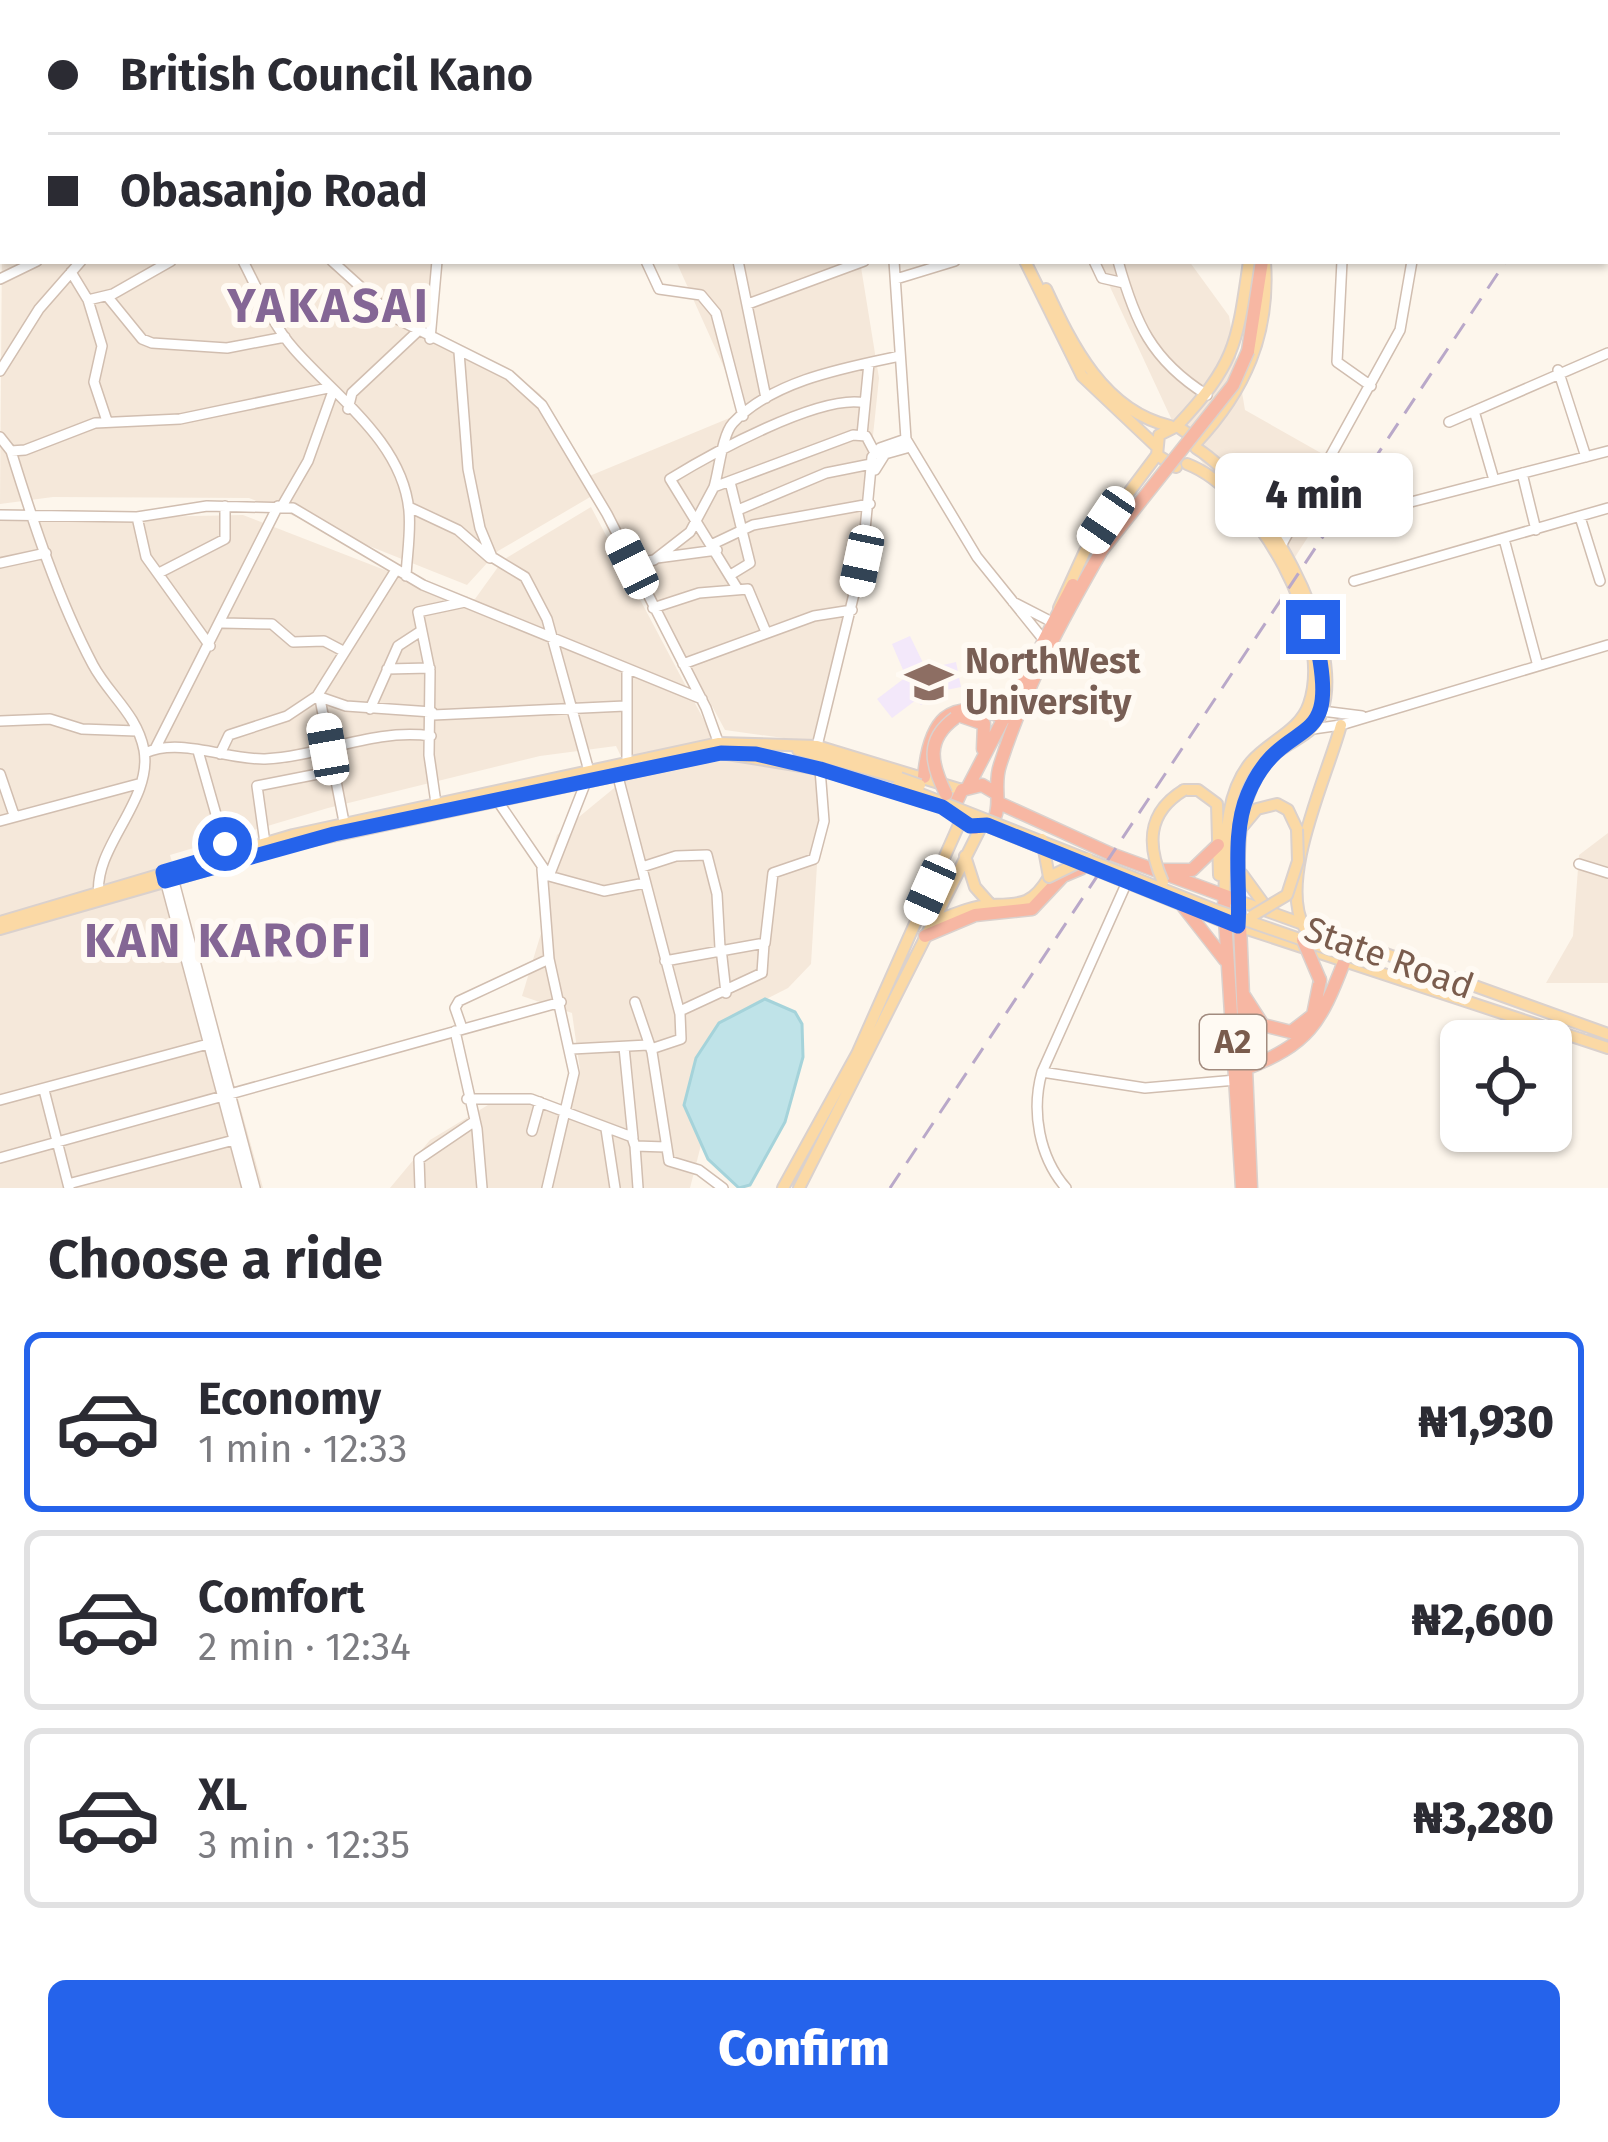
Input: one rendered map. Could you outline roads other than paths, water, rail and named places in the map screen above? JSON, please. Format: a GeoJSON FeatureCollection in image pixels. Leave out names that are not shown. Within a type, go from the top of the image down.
{"type":"FeatureCollection","features":[{"type":"Feature","properties":{"kind":"highway"},"geometry":{"type":"LineString","coordinates":[[968,784],[1043,639],[1099,548],[1233,385],[1246,350],[1257,265]]}},
{"type":"Feature","properties":{"kind":"highway"},"geometry":{"type":"LineString","coordinates":[[984,826],[996,798],[1005,751],[1062,611]]}},
{"type":"Feature","properties":{"kind":"highway"},"geometry":{"type":"LineString","coordinates":[[924,777],[928,739],[946,717],[974,709],[1005,718]]}},
{"type":"Feature","properties":{"kind":"highway"},"geometry":{"type":"LineString","coordinates":[[946,794],[932,752],[940,730],[955,718],[974,716],[986,730],[959,817],[1089,862],[1231,924]]}},
{"type":"Feature","properties":{"kind":"highway"},"geometry":{"type":"LineString","coordinates":[[968,784],[982,785],[996,798],[1154,870],[1240,902]]}},
{"type":"Feature","properties":{"kind":"highway"},"geometry":{"type":"LineString","coordinates":[[1154,870],[1192,869],[1218,845]]}},
{"type":"Feature","properties":{"kind":"highway"},"geometry":{"type":"LineString","coordinates":[[928,929],[975,915],[1024,913],[1063,876],[1089,862]]}},
{"type":"Feature","properties":{"kind":"highway","name":"A2"},"geometry":{"type":"LineString","coordinates":[[1224,896],[1240,988],[1242,1188]]}},
{"type":"Feature","properties":{"kind":"highway","name":"A2"},"geometry":{"type":"LineString","coordinates":[[1240,902],[1231,924],[1227,962],[1251,1188]]}},
{"type":"Feature","properties":{"kind":"highway"},"geometry":{"type":"LineString","coordinates":[[1182,904],[1227,962]]}},
{"type":"Feature","properties":{"kind":"highway"},"geometry":{"type":"LineString","coordinates":[[1240,988],[1263,1025],[1284,1033],[1298,1030],[1313,1015],[1320,980],[1304,933]]}},
{"type":"Feature","properties":{"kind":"highway"},"geometry":{"type":"LineString","coordinates":[[1240,1074],[1310,1033],[1330,1001],[1344,962]]}},
{"type":"Feature","properties":{"kind":"main road"},"geometry":{"type":"LineString","coordinates":[[1030,264],[1082,376],[1156,450],[1181,465],[1213,475],[1238,496],[1299,592],[1312,659],[1312,695],[1303,718],[1252,761],[1238,785],[1226,836],[1224,896]]}},
{"type":"Feature","properties":{"kind":"main road"},"geometry":{"type":"LineString","coordinates":[[1031,264],[1095,378],[1130,407],[1189,431],[1196,445],[1267,518],[1282,544],[1319,651],[1322,711],[1313,729],[1264,768],[1248,794],[1240,830],[1240,902]]}},
{"type":"Feature","properties":{"kind":"main road"},"geometry":{"type":"LineString","coordinates":[[1062,611],[1085,551],[1156,450],[1163,431],[1175,427],[1207,394],[1236,346],[1257,265]]}},
{"type":"Feature","properties":{"kind":"main road"},"geometry":{"type":"LineString","coordinates":[[1062,611],[1118,536],[1181,465],[1251,368],[1266,295],[1257,265]]}},
{"type":"Feature","properties":{"kind":"main road"},"geometry":{"type":"LineString","coordinates":[[1304,933],[1294,894],[1308,827],[1341,725]]}},
{"type":"Feature","properties":{"kind":"main road"},"geometry":{"type":"LineString","coordinates":[[167,880],[227,853],[265,843],[497,800],[627,763],[720,748],[817,746],[924,777],[968,784]]}},
{"type":"Feature","properties":{"kind":"main road"},"geometry":{"type":"LineString","coordinates":[[0,923],[189,874],[344,823],[616,773],[720,748]]}},
{"type":"Feature","properties":{"kind":"main road"},"geometry":{"type":"LineString","coordinates":[[755,749],[959,817],[857,1054],[783,1188]]}},
{"type":"Feature","properties":{"kind":"main road"},"geometry":{"type":"LineString","coordinates":[[755,749],[946,794],[1163,882],[1479,998]]}},
{"type":"Feature","properties":{"kind":"main road"},"geometry":{"type":"LineString","coordinates":[[899,782],[1089,862],[1304,933],[1376,963]]}},
{"type":"Feature","properties":{"kind":"main road"},"geometry":{"type":"LineString","coordinates":[[1163,882],[1151,849],[1152,828],[1162,809],[1184,790],[1205,793],[1216,804],[1224,896]]}},
{"type":"Feature","properties":{"kind":"main road"},"geometry":{"type":"LineString","coordinates":[[1240,830],[1257,809],[1270,804],[1288,810],[1297,829],[1298,861],[1287,895],[1252,916]]}},
{"type":"Feature","properties":{"kind":"main road"},"geometry":{"type":"LineString","coordinates":[[799,1188],[965,852],[984,826]]}},
{"type":"Feature","properties":{"kind":"main road"},"geometry":{"type":"LineString","coordinates":[[1042,839],[1049,877]]}},
{"type":"Feature","properties":{"kind":"main road"},"geometry":{"type":"LineString","coordinates":[[965,852],[975,887],[992,905]]}},
{"type":"Feature","properties":{"kind":"main road"},"geometry":{"type":"LineString","coordinates":[[928,929],[992,905],[1029,902],[1049,877],[1089,862]]}},
{"type":"Feature","properties":{"kind":"main road"},"geometry":{"type":"LineString","coordinates":[[1239,869],[1255,897],[1278,916]]}},
{"type":"Feature","properties":{"kind":"main road","name":"State Road"},"geometry":{"type":"LineString","coordinates":[[1240,902],[1278,916],[1304,933],[1608,1048]]}},
{"type":"Feature","properties":{"kind":"main road","name":"State Road"},"geometry":{"type":"LineString","coordinates":[[1231,924],[1344,962],[1608,1034]]}},
{"type":"Feature","properties":{"kind":"street"},"geometry":{"type":"LineString","coordinates":[[0,279],[31,264]]}},
{"type":"Feature","properties":{"kind":"street"},"geometry":{"type":"LineString","coordinates":[[0,371],[78,264]]}},
{"type":"Feature","properties":{"kind":"street"},"geometry":{"type":"LineString","coordinates":[[88,300],[107,296],[166,264]]}},
{"type":"Feature","properties":{"kind":"street"},"geometry":{"type":"LineString","coordinates":[[220,754],[230,735],[287,716],[319,697],[344,651],[401,573],[409,507],[368,422],[330,391],[285,337],[245,264]]}},
{"type":"Feature","properties":{"kind":"street"},"geometry":{"type":"LineString","coordinates":[[337,264],[373,302],[430,339],[509,375],[542,405],[632,564],[702,699],[720,748]]}},
{"type":"Feature","properties":{"kind":"street"},"geometry":{"type":"LineString","coordinates":[[430,339],[437,264]]}},
{"type":"Feature","properties":{"kind":"street"},"geometry":{"type":"LineString","coordinates":[[647,264],[659,289],[701,295],[716,313],[743,417]]}},
{"type":"Feature","properties":{"kind":"street"},"geometry":{"type":"LineString","coordinates":[[738,264],[766,398]]}},
{"type":"Feature","properties":{"kind":"street"},"geometry":{"type":"LineString","coordinates":[[748,304],[855,264]]}},
{"type":"Feature","properties":{"kind":"street"},"geometry":{"type":"LineString","coordinates":[[894,264],[908,443],[1009,600],[1043,639]]}},
{"type":"Feature","properties":{"kind":"street"},"geometry":{"type":"LineString","coordinates":[[896,279],[945,264]]}},
{"type":"Feature","properties":{"kind":"street"},"geometry":{"type":"LineString","coordinates":[[1095,264],[1102,278],[1124,283]]}},
{"type":"Feature","properties":{"kind":"street"},"geometry":{"type":"LineString","coordinates":[[1119,264],[1146,342],[1181,379],[1207,394]]}},
{"type":"Feature","properties":{"kind":"street"},"geometry":{"type":"LineString","coordinates":[[1342,264],[1337,362],[1371,386]]}},
{"type":"Feature","properties":{"kind":"street"},"geometry":{"type":"LineString","coordinates":[[1282,544],[1400,331],[1411,264]]}},
{"type":"Feature","properties":{"kind":"street"},"geometry":{"type":"LineString","coordinates":[[71,272],[88,300],[102,346],[94,382],[107,421]]}},
{"type":"Feature","properties":{"kind":"street"},"geometry":{"type":"LineString","coordinates":[[107,296],[142,339],[152,343],[226,348],[285,337]]}},
{"type":"Feature","properties":{"kind":"street"},"geometry":{"type":"LineString","coordinates":[[348,409],[352,393],[417,332]]}},
{"type":"Feature","properties":{"kind":"street"},"geometry":{"type":"LineString","coordinates":[[459,352],[473,502],[488,550],[500,563]]}},
{"type":"Feature","properties":{"kind":"street"},"geometry":{"type":"LineString","coordinates":[[1449,422],[1558,370],[1608,353]]}},
{"type":"Feature","properties":{"kind":"street"},"geometry":{"type":"LineString","coordinates":[[657,558],[696,523],[714,487],[731,425],[748,407],[900,356]]}},
{"type":"Feature","properties":{"kind":"street"},"geometry":{"type":"LineString","coordinates":[[817,746],[852,610],[871,504],[873,458],[862,435],[869,363]]}},
{"type":"Feature","properties":{"kind":"street"},"geometry":{"type":"LineString","coordinates":[[1558,370],[1586,457]]}},
{"type":"Feature","properties":{"kind":"street"},"geometry":{"type":"LineString","coordinates":[[11,451],[107,421],[180,419],[330,391]]}},
{"type":"Feature","properties":{"kind":"street"},"geometry":{"type":"LineString","coordinates":[[99,896],[150,751],[308,461],[330,391]]}},
{"type":"Feature","properties":{"kind":"street"},"geometry":{"type":"LineString","coordinates":[[737,588],[670,479],[834,403],[865,403]]}},
{"type":"Feature","properties":{"kind":"street"},"geometry":{"type":"LineString","coordinates":[[1474,411],[1494,480]]}},
{"type":"Feature","properties":{"kind":"street"},"geometry":{"type":"LineString","coordinates":[[714,487],[824,444],[862,435]]}},
{"type":"Feature","properties":{"kind":"street"},"geometry":{"type":"LineString","coordinates":[[0,437],[11,451],[46,553],[95,669],[122,699],[150,751]]}},
{"type":"Feature","properties":{"kind":"street"},"geometry":{"type":"LineString","coordinates":[[737,510],[908,443]]}},
{"type":"Feature","properties":{"kind":"street"},"geometry":{"type":"LineString","coordinates":[[871,481],[880,459],[908,443]]}},
{"type":"Feature","properties":{"kind":"street"},"geometry":{"type":"LineString","coordinates":[[1411,502],[1608,452]]}},
{"type":"Feature","properties":{"kind":"street"},"geometry":{"type":"LineString","coordinates":[[1522,473],[1536,530]]}},
{"type":"Feature","properties":{"kind":"street"},"geometry":{"type":"LineString","coordinates":[[730,482],[750,566],[732,574]]}},
{"type":"Feature","properties":{"kind":"street"},"geometry":{"type":"LineString","coordinates":[[632,564],[715,547],[743,529],[871,504]]}},
{"type":"Feature","properties":{"kind":"street"},"geometry":{"type":"LineString","coordinates":[[159,573],[225,539],[225,506]]}},
{"type":"Feature","properties":{"kind":"street"},"geometry":{"type":"LineString","coordinates":[[0,515],[137,517],[225,506],[280,506],[314,516],[401,573],[702,699]]}},
{"type":"Feature","properties":{"kind":"street"},"geometry":{"type":"LineString","coordinates":[[409,507],[458,530],[525,578],[555,638],[588,775],[546,872],[549,959],[572,1049],[574,1082],[547,1188]]}},
{"type":"Feature","properties":{"kind":"street"},"geometry":{"type":"LineString","coordinates":[[1354,581],[1608,508]]}},
{"type":"Feature","properties":{"kind":"street"},"geometry":{"type":"LineString","coordinates":[[1267,518],[1298,509]]}},
{"type":"Feature","properties":{"kind":"street"},"geometry":{"type":"LineString","coordinates":[[137,517],[143,551],[210,646]]}},
{"type":"Feature","properties":{"kind":"street"},"geometry":{"type":"LineString","coordinates":[[1580,517],[1600,581]]}},
{"type":"Feature","properties":{"kind":"street"},"geometry":{"type":"LineString","coordinates":[[1504,539],[1538,666]]}},
{"type":"Feature","properties":{"kind":"street"},"geometry":{"type":"LineString","coordinates":[[0,563],[46,553]]}},
{"type":"Feature","properties":{"kind":"street"},"geometry":{"type":"LineString","coordinates":[[653,608],[737,588],[752,591],[766,632]]}},
{"type":"Feature","properties":{"kind":"street"},"geometry":{"type":"LineString","coordinates":[[1009,600],[1062,611]]}},
{"type":"Feature","properties":{"kind":"street"},"geometry":{"type":"LineString","coordinates":[[436,803],[430,668],[420,611],[465,602]]}},
{"type":"Feature","properties":{"kind":"street"},"geometry":{"type":"LineString","coordinates":[[683,664],[766,632],[852,610]]}},
{"type":"Feature","properties":{"kind":"street"},"geometry":{"type":"LineString","coordinates":[[222,623],[272,624],[293,642],[324,641],[344,651]]}},
{"type":"Feature","properties":{"kind":"street"},"geometry":{"type":"LineString","coordinates":[[370,709],[404,639],[421,631]]}},
{"type":"Feature","properties":{"kind":"street"},"geometry":{"type":"LineString","coordinates":[[1313,729],[1341,725],[1608,645]]}},
{"type":"Feature","properties":{"kind":"street"},"geometry":{"type":"LineString","coordinates":[[387,669],[430,668]]}},
{"type":"Feature","properties":{"kind":"street"},"geometry":{"type":"LineString","coordinates":[[627,669],[627,763]]}},
{"type":"Feature","properties":{"kind":"street"},"geometry":{"type":"LineString","coordinates":[[319,697],[370,709],[432,714],[625,706]]}},
{"type":"Feature","properties":{"kind":"street"},"geometry":{"type":"LineString","coordinates":[[319,697],[344,823]]}},
{"type":"Feature","properties":{"kind":"street"},"geometry":{"type":"LineString","coordinates":[[1322,711],[1362,716]]}},
{"type":"Feature","properties":{"kind":"street"},"geometry":{"type":"LineString","coordinates":[[0,721],[58,720],[82,729],[136,731]]}},
{"type":"Feature","properties":{"kind":"street"},"geometry":{"type":"LineString","coordinates":[[150,751],[266,759],[384,734],[431,736]]}},
{"type":"Feature","properties":{"kind":"street"},"geometry":{"type":"LineString","coordinates":[[198,752],[227,853]]}},
{"type":"Feature","properties":{"kind":"street"},"geometry":{"type":"LineString","coordinates":[[266,759],[273,781]]}},
{"type":"Feature","properties":{"kind":"street"},"geometry":{"type":"LineString","coordinates":[[680,1011],[762,974],[773,873],[814,859],[824,821],[820,769]]}},
{"type":"Feature","properties":{"kind":"street"},"geometry":{"type":"LineString","coordinates":[[265,843],[256,788],[333,770]]}},
{"type":"Feature","properties":{"kind":"street"},"geometry":{"type":"LineString","coordinates":[[0,773],[14,815]]}},
{"type":"Feature","properties":{"kind":"street"},"geometry":{"type":"LineString","coordinates":[[572,1049],[650,1047],[681,1039],[680,1011],[616,773]]}},
{"type":"Feature","properties":{"kind":"street"},"geometry":{"type":"LineString","coordinates":[[0,820],[139,784]]}},
{"type":"Feature","properties":{"kind":"street"},"geometry":{"type":"LineString","coordinates":[[497,800],[546,872],[604,890],[645,883]]}},
{"type":"Feature","properties":{"kind":"street"},"geometry":{"type":"LineString","coordinates":[[642,867],[676,856],[707,855],[717,894],[725,993]]}},
{"type":"Feature","properties":{"kind":"street"},"geometry":{"type":"LineString","coordinates":[[1580,864],[1608,873]]}},
{"type":"Feature","properties":{"kind":"street"},"geometry":{"type":"LineString","coordinates":[[167,880],[248,1188]]}},
{"type":"Feature","properties":{"kind":"street"},"geometry":{"type":"LineString","coordinates":[[167,880],[248,1188]]}},
{"type":"Feature","properties":{"kind":"street"},"geometry":{"type":"LineString","coordinates":[[1066,1188],[1053,1171],[1041,1138],[1042,1072],[1127,882]]}},
{"type":"Feature","properties":{"kind":"street"},"geometry":{"type":"LineString","coordinates":[[665,961],[764,944]]}},
{"type":"Feature","properties":{"kind":"street"},"geometry":{"type":"LineString","coordinates":[[482,1188],[476,1121],[467,1099],[455,1011],[459,1001],[549,959]]}},
{"type":"Feature","properties":{"kind":"street"},"geometry":{"type":"LineString","coordinates":[[0,1158],[225,1093],[348,1065],[561,1002]]}},
{"type":"Feature","properties":{"kind":"street"},"geometry":{"type":"LineString","coordinates":[[634,1002],[650,1047],[669,1161],[699,1170],[723,1188]]}},
{"type":"Feature","properties":{"kind":"street"},"geometry":{"type":"LineString","coordinates":[[0,1100],[208,1044]]}},
{"type":"Feature","properties":{"kind":"street"},"geometry":{"type":"LineString","coordinates":[[624,1047],[638,1188]]}},
{"type":"Feature","properties":{"kind":"street"},"geometry":{"type":"LineString","coordinates":[[1042,1072],[1144,1088],[1240,1074]]}},
{"type":"Feature","properties":{"kind":"street"},"geometry":{"type":"LineString","coordinates":[[44,1090],[69,1186],[234,1140]]}},
{"type":"Feature","properties":{"kind":"street"},"geometry":{"type":"LineString","coordinates":[[467,1099],[540,1102],[634,1142],[666,1147]]}},
{"type":"Feature","properties":{"kind":"street"},"geometry":{"type":"LineString","coordinates":[[532,1131],[540,1102]]}},
{"type":"Feature","properties":{"kind":"street"},"geometry":{"type":"LineString","coordinates":[[420,1188],[419,1159],[476,1121]]}},
{"type":"Feature","properties":{"kind":"street"},"geometry":{"type":"LineString","coordinates":[[606,1129],[615,1188]]}},
{"type":"Feature","properties":{"kind":"water"},"geometry":{"type":"Polygon","coordinates":[[[765,999],[795,1012],[802,1024],[803,1057],[785,1122],[750,1185],[739,1188],[708,1159],[684,1105],[696,1058],[719,1023],[765,999]]]}},
{"type":"Feature","properties":{"kind":"railway"},"geometry":{"type":"LineString","coordinates":[[890,1188],[1504,264]]}},
{"type":"Feature","properties":{"kind":"place","name":"NorthWest University"},"geometry":{"type":"Point","coordinates":[929,682]}},
{"type":"Feature","properties":{"kind":"district","name":"YAKASAI"},"geometry":{"type":"Point","coordinates":[329,306]}},
{"type":"Feature","properties":{"kind":"district","name":"KAN KAROFI"},"geometry":{"type":"Point","coordinates":[229,941]}}]}
